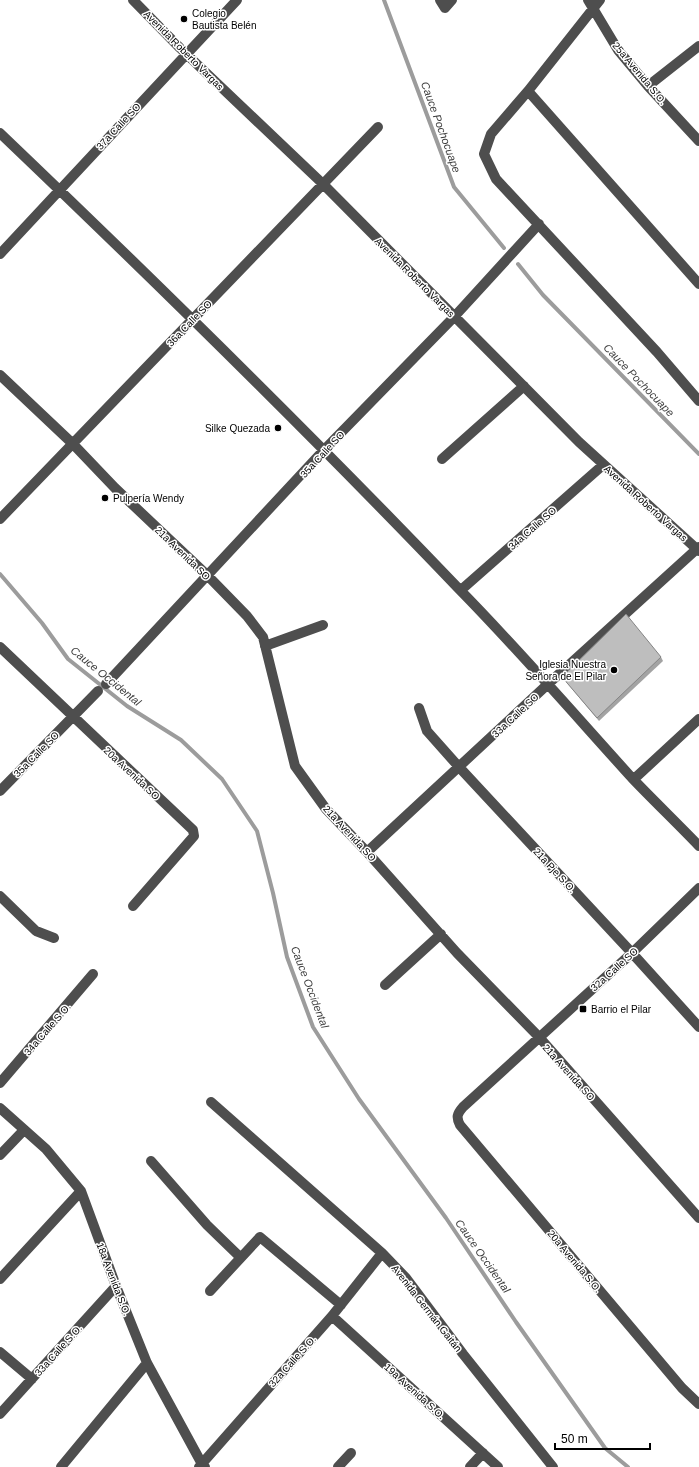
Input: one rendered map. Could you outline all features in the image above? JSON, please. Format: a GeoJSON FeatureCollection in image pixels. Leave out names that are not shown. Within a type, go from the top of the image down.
{"type":"FeatureCollection","features":[{"type":"Feature","properties":{"kind":"street","name":"Avenida Roberto Vargas"},"geometry":{"type":"LineString","coordinates":[[133,0],[186,53],[323,184],[603,465],[698,549]]}},
{"type":"Feature","properties":{"kind":"street","name":"37a Calle SO"},"geometry":{"type":"LineString","coordinates":[[0,254],[186,53],[238,0]]}},
{"type":"Feature","properties":{"kind":"street"},"geometry":{"type":"LineString","coordinates":[[440,0],[445,8],[452,0]]}},
{"type":"Feature","properties":{"kind":"street"},"geometry":{"type":"LineString","coordinates":[[600,0],[591,4],[528,91],[491,134],[484,154],[496,179],[657,352],[699,401]]}},
{"type":"Feature","properties":{"kind":"street","name":"25a Avenida S.O."},"geometry":{"type":"LineString","coordinates":[[591,4],[618,50],[648,86],[699,141]]}},
{"type":"Feature","properties":{"kind":"street"},"geometry":{"type":"LineString","coordinates":[[648,86],[699,46]]}},
{"type":"Feature","properties":{"kind":"street"},"geometry":{"type":"LineString","coordinates":[[528,91],[699,284]]}},
{"type":"Feature","properties":{"kind":"street","name":"36a Calle SO"},"geometry":{"type":"LineString","coordinates":[[0,519],[378,127]]}},
{"type":"Feature","properties":{"kind":"street"},"geometry":{"type":"LineString","coordinates":[[0,133],[193,319],[324,450],[461,590],[634,779],[699,846]]}},
{"type":"Feature","properties":{"kind":"street","name":"35a Calle SO"},"geometry":{"type":"LineString","coordinates":[[106,684],[324,450],[454,317],[539,224]]}},
{"type":"Feature","properties":{"kind":"street","name":"21a Avenida SO"},"geometry":{"type":"LineString","coordinates":[[0,375],[73,444],[115,488],[208,576],[247,616],[263,637],[295,766],[326,809],[367,852],[457,953],[539,1037],[699,1218]]}},
{"type":"Feature","properties":{"kind":"street"},"geometry":{"type":"LineString","coordinates":[[442,459],[524,386]]}},
{"type":"Feature","properties":{"kind":"street","name":"34a Calle SO"},"geometry":{"type":"LineString","coordinates":[[461,590],[603,465]]}},
{"type":"Feature","properties":{"kind":"street","name":"33a Calle SO"},"geometry":{"type":"LineString","coordinates":[[367,852],[548,684],[698,549]]}},
{"type":"Feature","properties":{"kind":"street"},"geometry":{"type":"LineString","coordinates":[[265,646],[323,625]]}},
{"type":"Feature","properties":{"kind":"street","name":"20a Avenida SO"},"geometry":{"type":"LineString","coordinates":[[0,647],[73,718],[193,830],[194,836],[133,906]]}},
{"type":"Feature","properties":{"kind":"street","name":"35a Calle SO"},"geometry":{"type":"LineString","coordinates":[[0,791],[98,691]]}},
{"type":"Feature","properties":{"kind":"street","name":"21a Pje S.O."},"geometry":{"type":"LineString","coordinates":[[419,708],[427,730],[459,767],[699,1027]]}},
{"type":"Feature","properties":{"kind":"street"},"geometry":{"type":"LineString","coordinates":[[634,779],[699,719]]}},
{"type":"Feature","properties":{"kind":"street","name":"32a Calle SO"},"geometry":{"type":"LineString","coordinates":[[458,1114],[462,1107],[632,953],[699,888]]}},
{"type":"Feature","properties":{"kind":"street"},"geometry":{"type":"LineString","coordinates":[[0,896],[36,931],[54,938]]}},
{"type":"Feature","properties":{"kind":"street"},"geometry":{"type":"LineString","coordinates":[[385,985],[441,934]]}},
{"type":"Feature","properties":{"kind":"street","name":"34a Calle S.O."},"geometry":{"type":"LineString","coordinates":[[0,1083],[93,974]]}},
{"type":"Feature","properties":{"kind":"street","name":"Avenida Germán Gaitán"},"geometry":{"type":"LineString","coordinates":[[211,1102],[382,1253],[406,1278],[467,1360],[553,1467]]}},
{"type":"Feature","properties":{"kind":"street","name":"18a Avenida S.O."},"geometry":{"type":"LineString","coordinates":[[0,1108],[46,1149],[81,1191],[116,1286],[147,1363],[202,1466]]}},
{"type":"Feature","properties":{"kind":"street","name":"20a Avenida S.O."},"geometry":{"type":"LineString","coordinates":[[458,1114],[457,1119],[460,1125],[671,1376],[699,1404]]}},
{"type":"Feature","properties":{"kind":"street"},"geometry":{"type":"LineString","coordinates":[[0,1155],[24,1130]]}},
{"type":"Feature","properties":{"kind":"street"},"geometry":{"type":"LineString","coordinates":[[151,1161],[207,1225],[240,1257]]}},
{"type":"Feature","properties":{"kind":"street"},"geometry":{"type":"LineString","coordinates":[[0,1279],[81,1191]]}},
{"type":"Feature","properties":{"kind":"street"},"geometry":{"type":"LineString","coordinates":[[210,1291],[260,1237],[341,1304]]}},
{"type":"Feature","properties":{"kind":"street","name":"32a Calle S.O."},"geometry":{"type":"LineString","coordinates":[[202,1466],[332,1316],[382,1253]]}},
{"type":"Feature","properties":{"kind":"street","name":"33a Calle S.O."},"geometry":{"type":"LineString","coordinates":[[0,1414],[116,1286]]}},
{"type":"Feature","properties":{"kind":"street","name":"19a Avenida S.O."},"geometry":{"type":"LineString","coordinates":[[332,1316],[498,1467]]}},
{"type":"Feature","properties":{"kind":"street"},"geometry":{"type":"LineString","coordinates":[[0,1352],[32,1379]]}},
{"type":"Feature","properties":{"kind":"street"},"geometry":{"type":"LineString","coordinates":[[61,1467],[147,1363]]}},
{"type":"Feature","properties":{"kind":"street"},"geometry":{"type":"LineString","coordinates":[[338,1467],[351,1453]]}},
{"type":"Feature","properties":{"kind":"street"},"geometry":{"type":"LineString","coordinates":[[470,1467],[483,1453]]}},
{"type":"Feature","properties":{"kind":"building","name":"Iglesia Nuestra Señora de El Pilar"},"geometry":{"type":"Polygon","coordinates":[[[626,614],[661,657],[597,718],[562,677],[626,614]]]}},
{"type":"Feature","properties":{"kind":"waterway","name":"Cauce Pochocuape"},"geometry":{"type":"LineString","coordinates":[[384,0],[454,187],[504,248]]}},
{"type":"Feature","properties":{"kind":"waterway","name":"Cauce Pochocuape"},"geometry":{"type":"LineString","coordinates":[[518,264],[543,295],[699,454]]}},
{"type":"Feature","properties":{"kind":"waterway","name":"Cauce Occidental"},"geometry":{"type":"LineString","coordinates":[[0,574],[42,623],[68,659],[127,706],[181,740],[222,779],[257,831],[273,893],[287,957],[313,1027],[359,1099],[446,1218],[516,1322],[605,1448],[628,1467]]}},
{"type":"Feature","properties":{"kind":"place","name":"Colegio Bautista Belén"},"geometry":{"type":"Point","coordinates":[184,19]}},
{"type":"Feature","properties":{"kind":"place","name":"Silke Quezada"},"geometry":{"type":"Point","coordinates":[278,428]}},
{"type":"Feature","properties":{"kind":"place","name":"Pulpería Wendy"},"geometry":{"type":"Point","coordinates":[105,498]}},
{"type":"Feature","properties":{"kind":"place","name":"Iglesia Nuestra Señora de El Pilar"},"geometry":{"type":"Point","coordinates":[614,670]}},
{"type":"Feature","properties":{"kind":"place","name":"Barrio el Pilar"},"geometry":{"type":"Point","coordinates":[583,1009]}}]}
